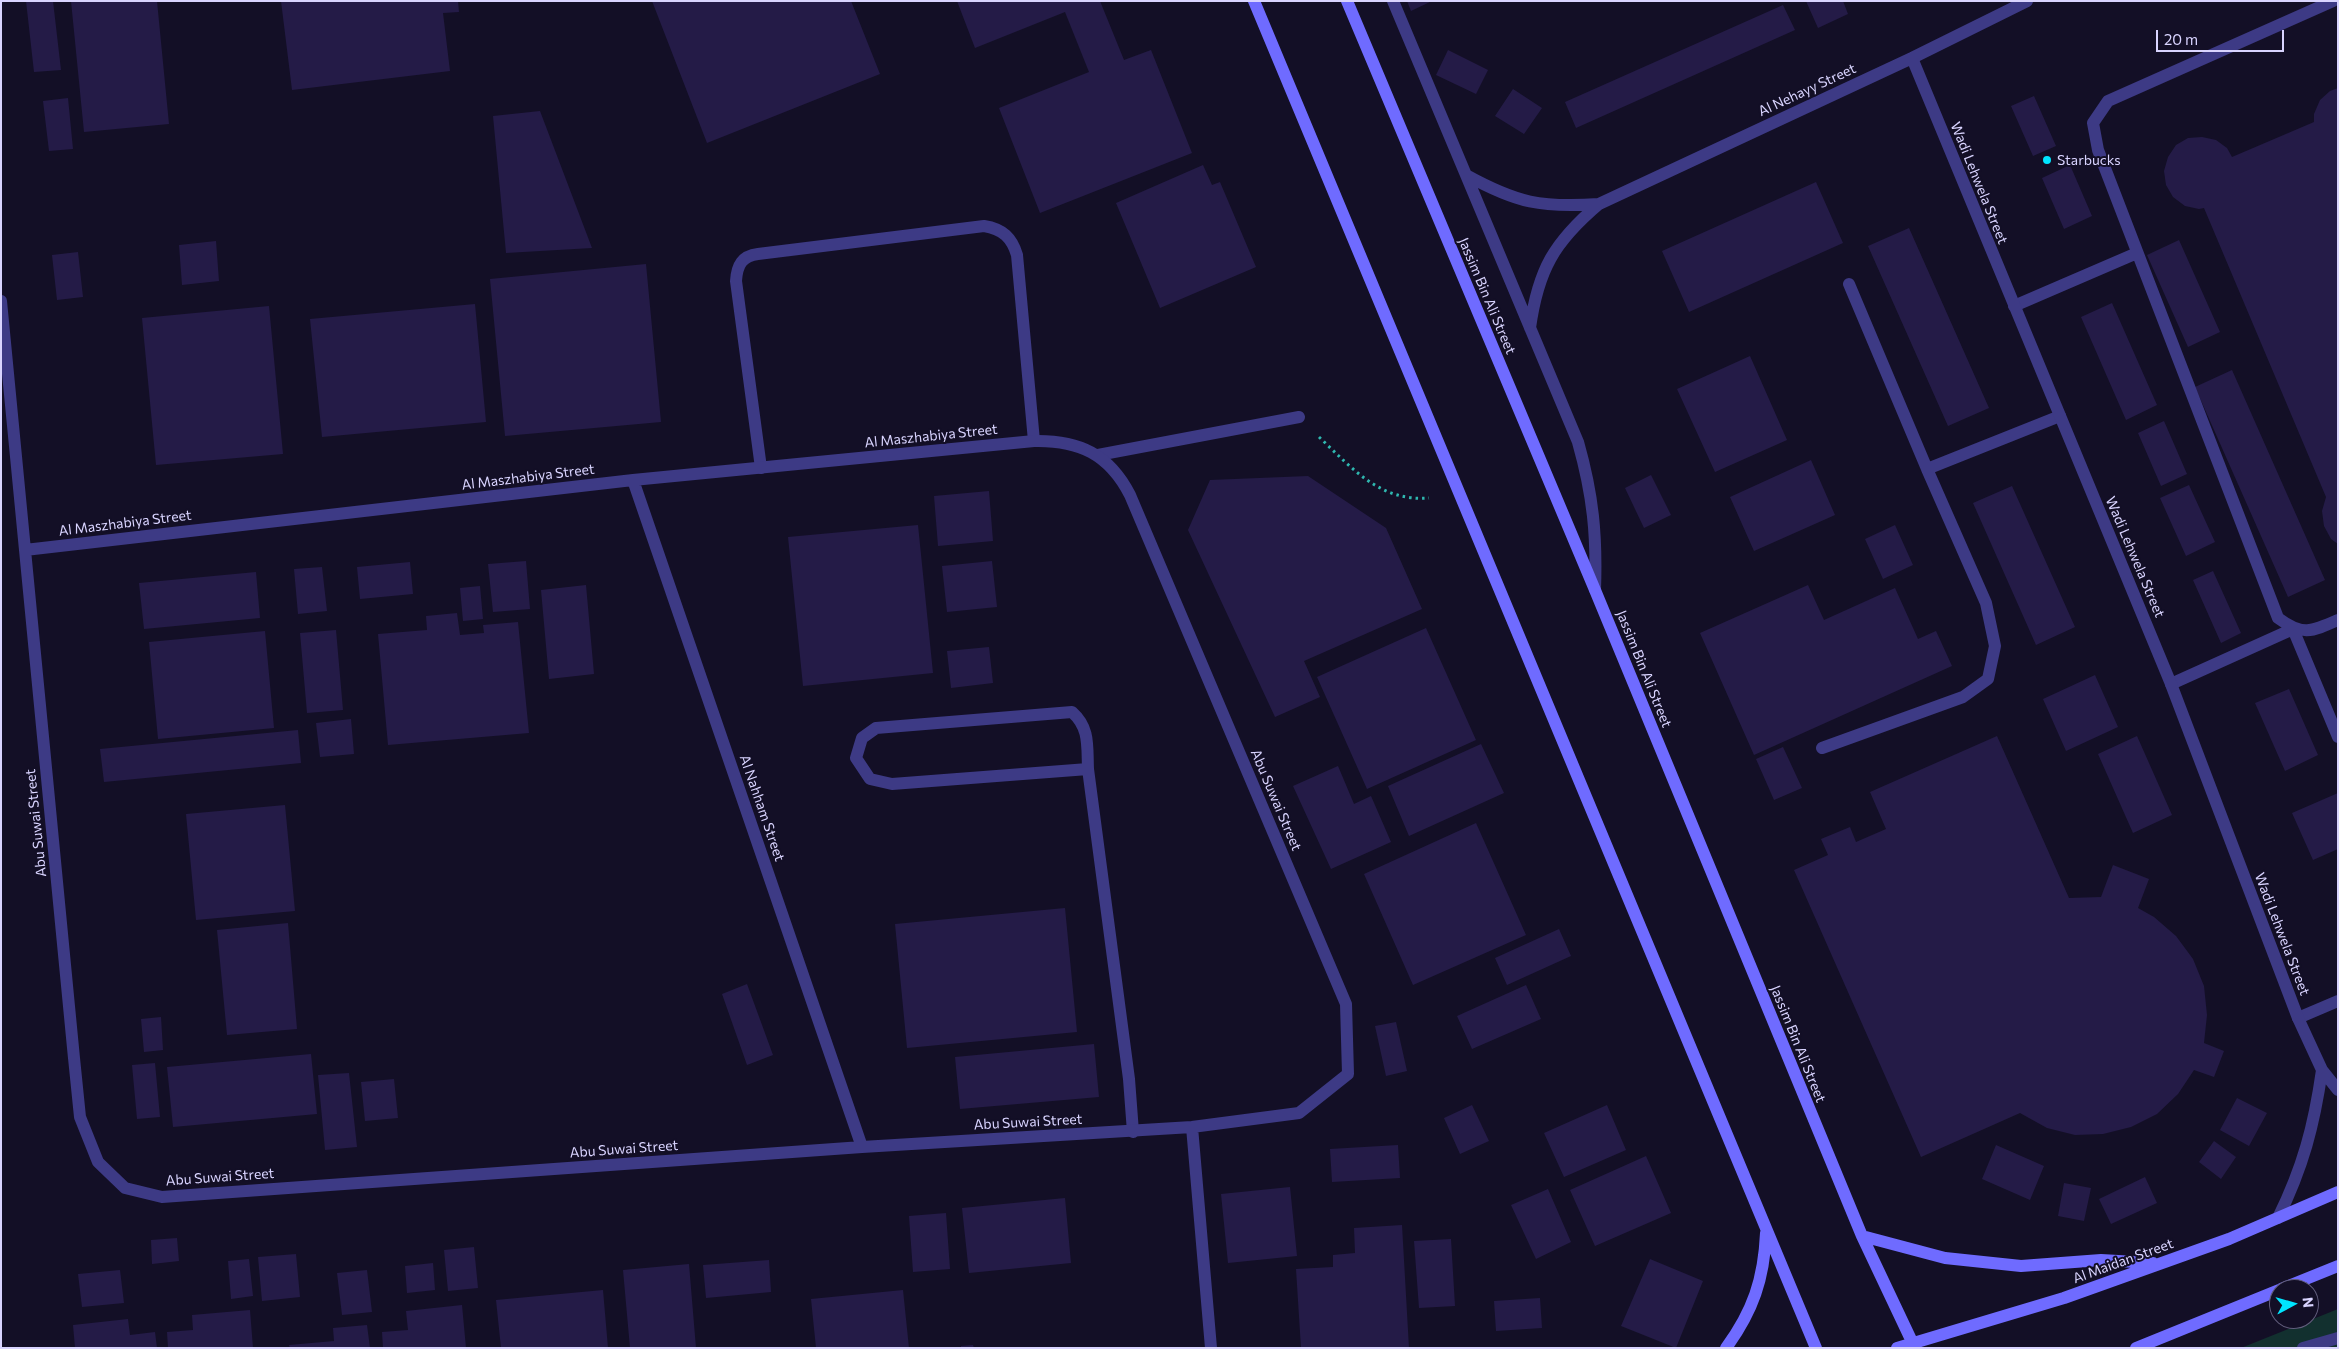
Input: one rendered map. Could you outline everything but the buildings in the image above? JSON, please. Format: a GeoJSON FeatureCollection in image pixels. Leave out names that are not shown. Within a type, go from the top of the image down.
{"type":"FeatureCollection","features":[{"type":"Feature","properties":{"kind":"street"},"geometry":{"type":"LineString","coordinates":[[1254,1],[1816,1348]]}},
{"type":"Feature","properties":{"kind":"street","name":"Jassim Bin Ali Street"},"geometry":{"type":"LineString","coordinates":[[1347,1],[1595,590],[1862,1236],[1914,1346]]}},
{"type":"Feature","properties":{"kind":"street"},"geometry":{"type":"LineString","coordinates":[[1393,1],[1578,442],[1594,510],[1597,545],[1595,590]]}},
{"type":"Feature","properties":{"kind":"street","name":"Al Nehayy Street"},"geometry":{"type":"LineString","coordinates":[[1530,328],[1534,299],[1543,271],[1558,246],[1570,231],[1599,204],[1912,58],[2027,1]]}},
{"type":"Feature","properties":{"kind":"street"},"geometry":{"type":"LineString","coordinates":[[2333,1],[2108,101],[2093,123],[2098,150],[2278,618],[2293,629],[2312,632],[2338,620]]}},
{"type":"Feature","properties":{"kind":"street","name":"Wadi Lehwela Street"},"geometry":{"type":"LineString","coordinates":[[1912,58],[2171,684],[2298,1018],[2322,1070],[2338,1090]]}},
{"type":"Feature","properties":{"kind":"street","name":"Al Nehayy Street"},"geometry":{"type":"LineString","coordinates":[[1466,175],[1496,192],[1530,203],[1565,206],[1599,204]]}},
{"type":"Feature","properties":{"kind":"street"},"geometry":{"type":"LineString","coordinates":[[761,468],[736,280],[736,271],[740,262],[748,255],[984,226],[996,228],[1006,235],[1014,244],[1017,256],[1034,441]]}},
{"type":"Feature","properties":{"kind":"street"},"geometry":{"type":"LineString","coordinates":[[2014,306],[2137,253]]}},
{"type":"Feature","properties":{"kind":"street"},"geometry":{"type":"LineString","coordinates":[[1822,748],[1963,697],[1988,679],[1995,646],[1986,603],[1849,284]]}},
{"type":"Feature","properties":{"kind":"street","name":"Abu Suwai Street"},"geometry":{"type":"LineString","coordinates":[[1,301],[4,354],[80,1117],[98,1162],[125,1188],[162,1197],[862,1147],[1192,1127],[1300,1113],[1348,1074],[1346,1004],[1130,494],[1122,479],[1098,455],[1078,445],[1056,440],[1034,441]]}},
{"type":"Feature","properties":{"kind":"street"},"geometry":{"type":"LineString","coordinates":[[1927,469],[2060,416]]}},
{"type":"Feature","properties":{"kind":"street"},"geometry":{"type":"LineString","coordinates":[[1098,455],[1299,418]]}},
{"type":"Feature","properties":{"kind":"street","name":"Al Maszhabiya Street"},"geometry":{"type":"LineString","coordinates":[[25,550],[633,480],[1034,441]]}},
{"type":"Feature","properties":{"kind":"street","name":"Al Nahham Street"},"geometry":{"type":"LineString","coordinates":[[633,480],[862,1147]]}},
{"type":"Feature","properties":{"kind":"street"},"geometry":{"type":"LineString","coordinates":[[2171,684],[2293,629]]}},
{"type":"Feature","properties":{"kind":"street"},"geometry":{"type":"LineString","coordinates":[[2293,629],[2338,737]]}},
{"type":"Feature","properties":{"kind":"street"},"geometry":{"type":"LineString","coordinates":[[1088,769],[892,784],[870,779],[856,758],[862,738],[876,728],[1072,712],[1082,721],[1086,737],[1088,769],[1128,1079],[1133,1132]]}},
{"type":"Feature","properties":{"kind":"street"},"geometry":{"type":"LineString","coordinates":[[2298,1018],[2338,1001]]}},
{"type":"Feature","properties":{"kind":"street"},"geometry":{"type":"LineString","coordinates":[[2278,1218],[2295,1184],[2308,1147],[2322,1070]]}},
{"type":"Feature","properties":{"kind":"street"},"geometry":{"type":"LineString","coordinates":[[1192,1127],[1211,1348]]}},
{"type":"Feature","properties":{"kind":"street","name":"Al Maidan Street"},"geometry":{"type":"LineString","coordinates":[[1897,1348],[1914,1346],[2064,1298],[2230,1239],[2338,1192]]}},
{"type":"Feature","properties":{"kind":"street"},"geometry":{"type":"LineString","coordinates":[[1726,1348],[1741,1327],[1756,1296],[1764,1263],[1766,1228]]}},
{"type":"Feature","properties":{"kind":"street"},"geometry":{"type":"LineString","coordinates":[[1862,1236],[1945,1258],[2021,1266],[2101,1260],[2160,1263]]}},
{"type":"Feature","properties":{"kind":"street"},"geometry":{"type":"LineString","coordinates":[[2305,1279],[2338,1266]]}},
{"type":"Feature","properties":{"kind":"street"},"geometry":{"type":"LineString","coordinates":[[2136,1348],[2269,1294]]}},
{"type":"Feature","properties":{"kind":"street"},"geometry":{"type":"LineString","coordinates":[[2303,1348],[2338,1338]]}},
{"type":"Feature","properties":{"kind":"path"},"geometry":{"type":"LineString","coordinates":[[1299,418],[1364,480],[1398,497],[1428,499],[1457,488]]}},
{"type":"Feature","properties":{"kind":"green space"},"geometry":{"type":"Polygon","coordinates":[[[2338,1309],[2338,1348],[2241,1348],[2288,1329],[2319,1329],[2319,1317],[2338,1309]]]}},
{"type":"Feature","properties":{"kind":"place","name":"Starbucks"},"geometry":{"type":"Point","coordinates":[2047,160]}}]}
